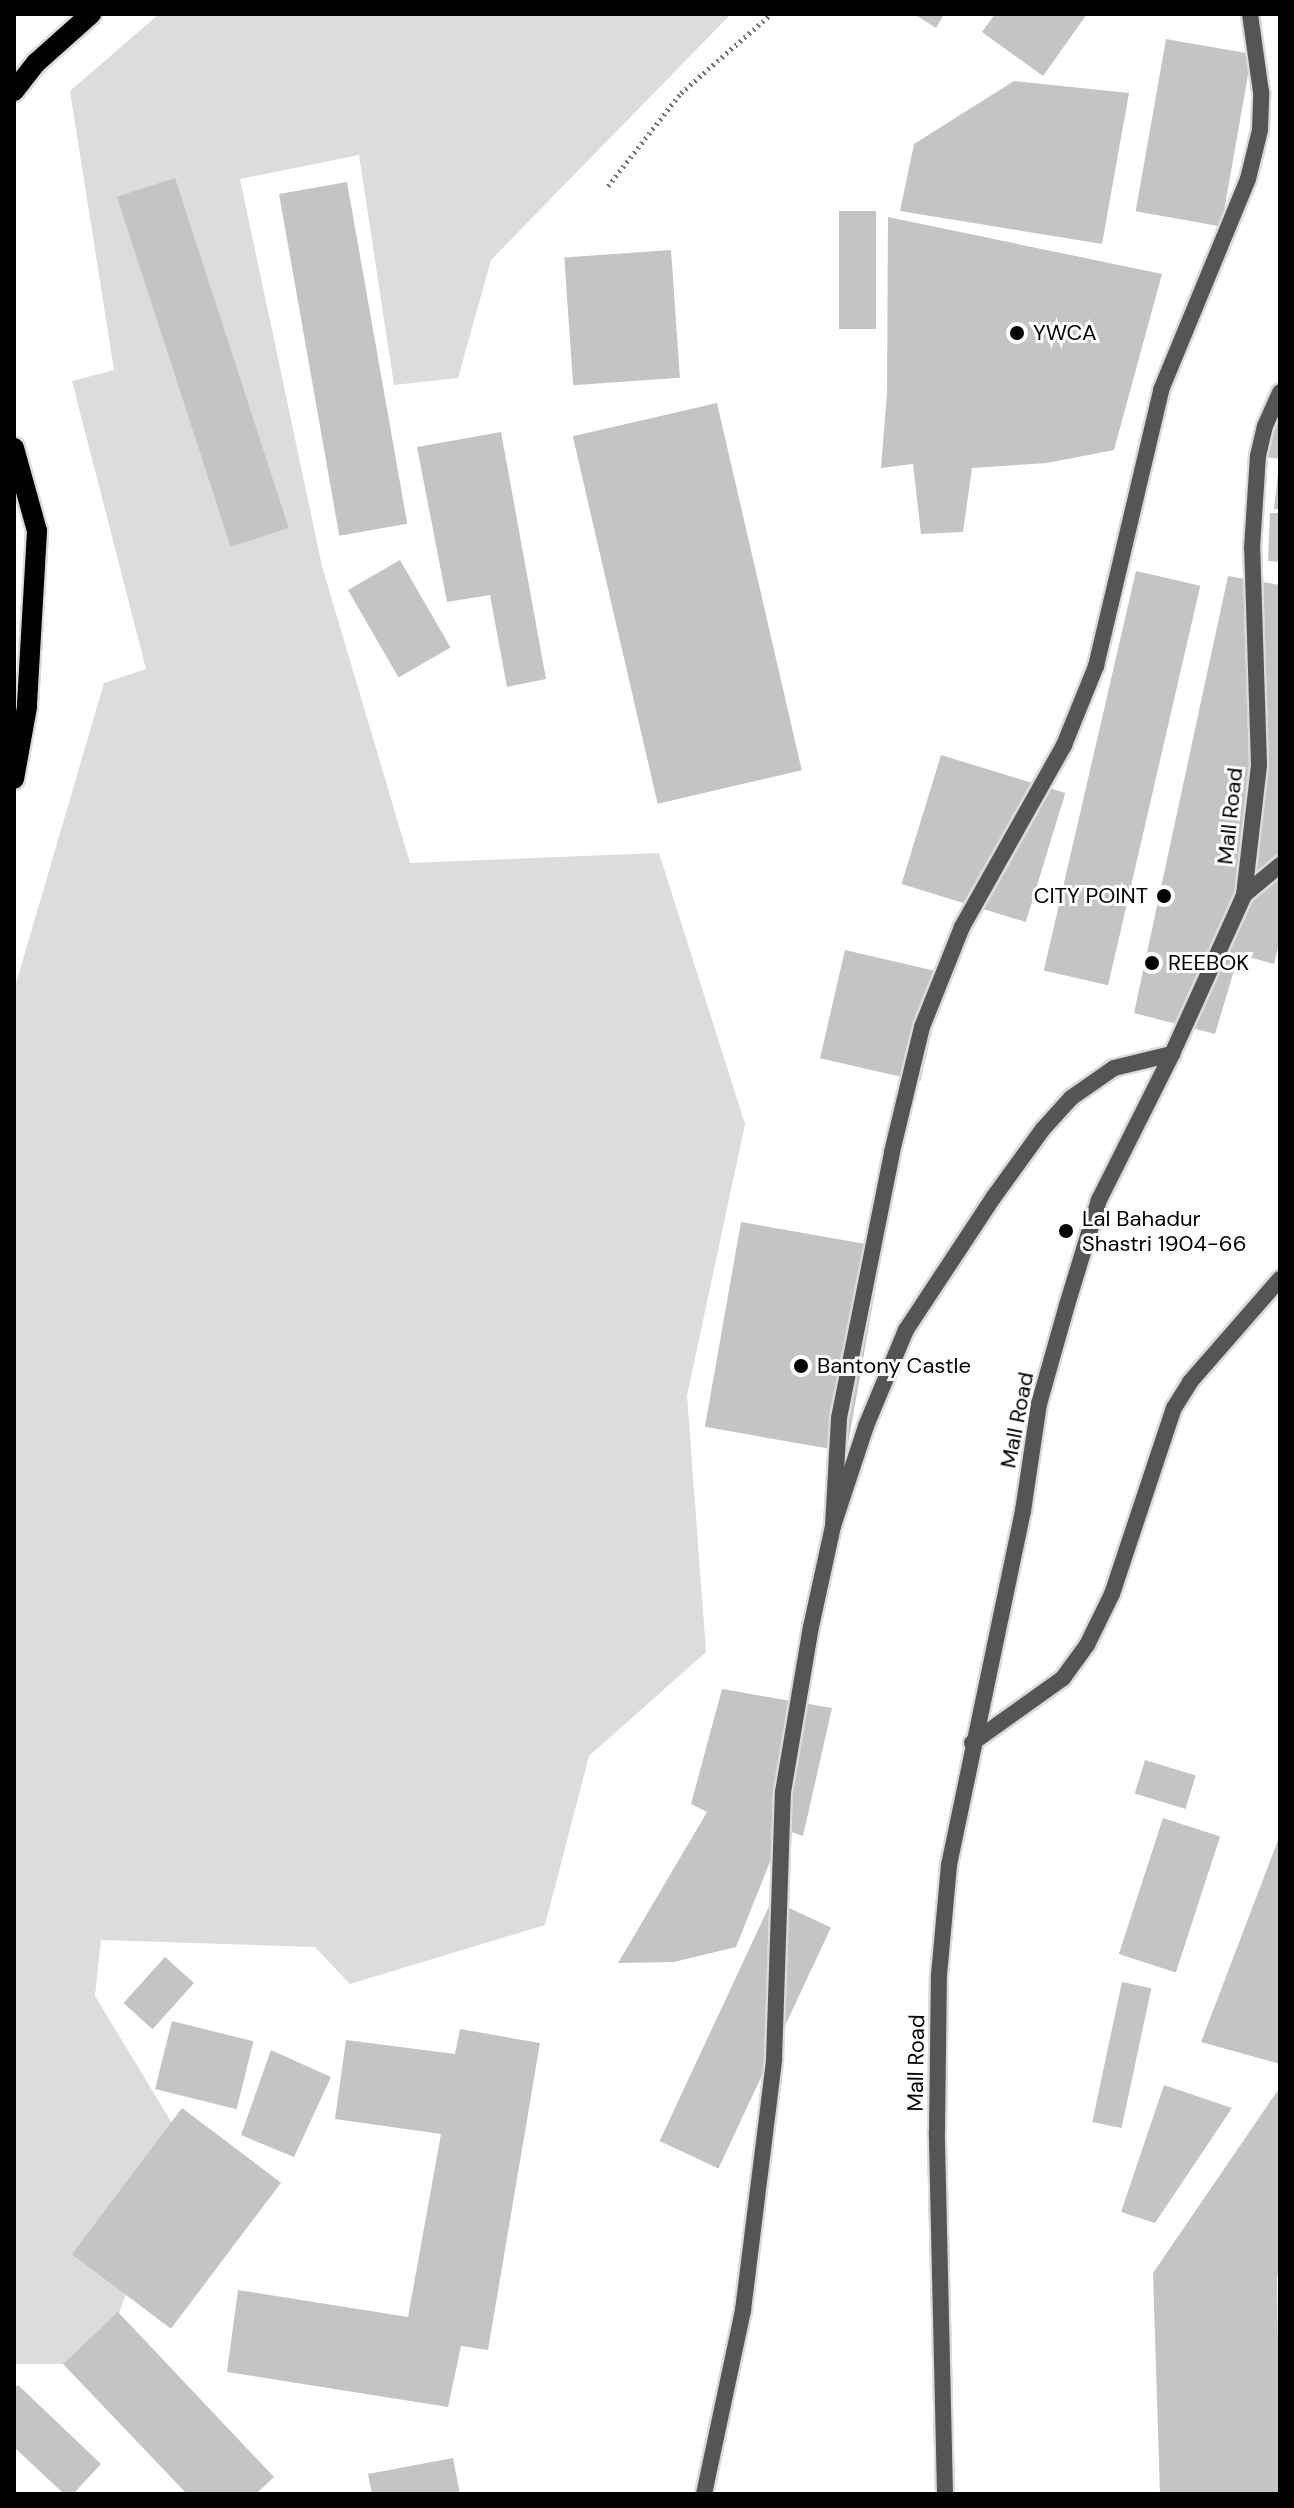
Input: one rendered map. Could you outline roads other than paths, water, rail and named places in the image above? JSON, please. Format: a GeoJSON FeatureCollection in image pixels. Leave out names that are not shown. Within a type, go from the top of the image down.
{"type":"FeatureCollection","features":[{"type":"Feature","properties":{"kind":"main road"},"geometry":{"type":"LineString","coordinates":[[14,91],[36,63],[91,14]]}},
{"type":"Feature","properties":{"kind":"main road"},"geometry":{"type":"LineString","coordinates":[[14,448],[37,531],[27,707],[14,779]]}},
{"type":"Feature","properties":{"kind":"street"},"geometry":{"type":"LineString","coordinates":[[833,1526],[839,1418],[892,1152],[922,1027],[962,927],[1064,745],[1096,666],[1161,390],[1251,167],[1260,130],[1261,92],[1250,14]]}},
{"type":"Feature","properties":{"kind":"street","name":"Mall Road"},"geometry":{"type":"LineString","coordinates":[[945,2494],[937,2131],[939,1975],[949,1865],[972,1743],[1023,1511],[1039,1404],[1067,1305],[1099,1200],[1172,1054],[1244,895],[1259,765],[1252,548],[1256,486],[1265,426],[1280,392]]}},
{"type":"Feature","properties":{"kind":"street"},"geometry":{"type":"LineString","coordinates":[[1244,895],[1280,865]]}},
{"type":"Feature","properties":{"kind":"street"},"geometry":{"type":"LineString","coordinates":[[704,2494],[743,2310],[774,2060],[783,1792],[811,1627],[833,1526],[866,1426],[906,1330],[993,1198],[1043,1129],[1071,1098],[1114,1068],[1172,1054]]}},
{"type":"Feature","properties":{"kind":"street"},"geometry":{"type":"LineString","coordinates":[[972,1743],[1063,1678],[1087,1645],[1112,1594],[1174,1408],[1190,1382],[1280,1279]]}},
{"type":"Feature","properties":{"kind":"place","name":"YWCA"},"geometry":{"type":"Point","coordinates":[1017,333]}},
{"type":"Feature","properties":{"kind":"place","name":"CITY POINT"},"geometry":{"type":"Point","coordinates":[1164,896]}},
{"type":"Feature","properties":{"kind":"place","name":"REEBOK"},"geometry":{"type":"Point","coordinates":[1152,963]}},
{"type":"Feature","properties":{"kind":"place","name":"Lal Bahadur Shastri 1904-66"},"geometry":{"type":"Point","coordinates":[1066,1231]}},
{"type":"Feature","properties":{"kind":"place","name":"Bantony Castle"},"geometry":{"type":"Point","coordinates":[801,1366]}}]}
